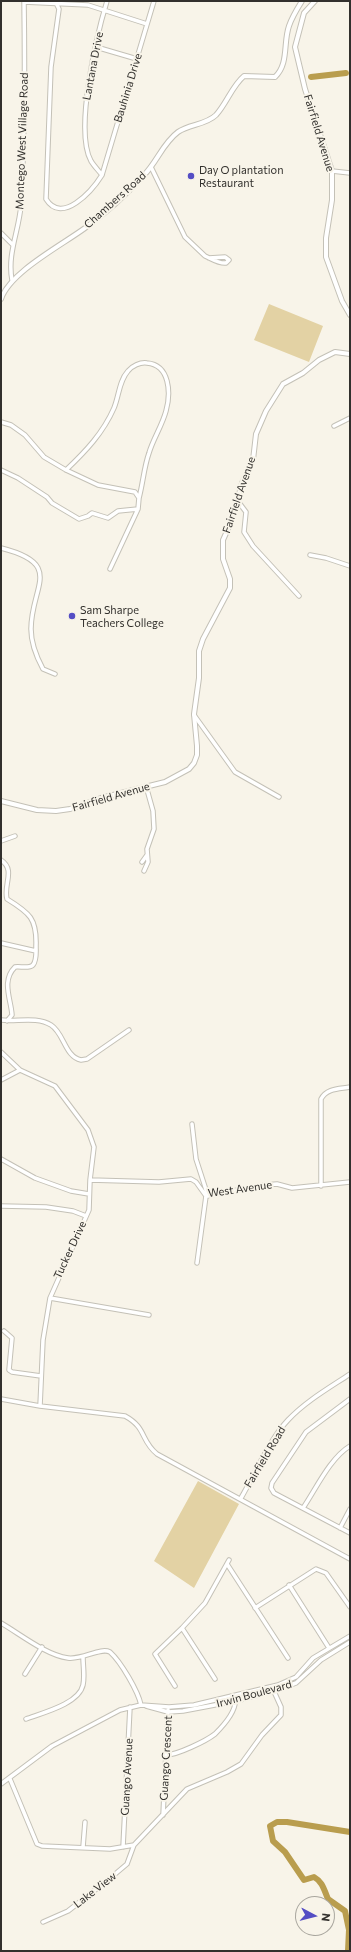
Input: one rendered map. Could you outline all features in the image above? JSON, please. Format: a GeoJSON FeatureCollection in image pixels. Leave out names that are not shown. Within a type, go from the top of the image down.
{"type":"FeatureCollection","features":[{"type":"Feature","properties":{"kind":"street","name":"Lantana Drive"},"geometry":{"type":"LineString","coordinates":[[102,175],[91,161],[85,126],[86,93],[107,1]]}},
{"type":"Feature","properties":{"kind":"street","name":"Bauhinia Drive"},"geometry":{"type":"LineString","coordinates":[[102,175],[154,1]]}},
{"type":"Feature","properties":{"kind":"street","name":"Chambers Road"},"geometry":{"type":"LineString","coordinates":[[1,299],[4,290],[12,280],[60,244],[85,228],[124,194],[151,167],[177,133],[188,126],[209,120],[216,115],[237,82],[244,76],[276,76],[281,71],[284,62],[285,45],[289,26],[302,1]]}},
{"type":"Feature","properties":{"kind":"street","name":"Fairfield Avenue"},"geometry":{"type":"LineString","coordinates":[[315,1],[304,13],[295,47],[298,66],[332,170],[333,192],[326,238],[326,257],[342,301],[350,315]]}},
{"type":"Feature","properties":{"kind":"street"},"geometry":{"type":"LineString","coordinates":[[24,2],[75,4],[105,10],[148,24]]}},
{"type":"Feature","properties":{"kind":"street","name":"Montego West Village Road"},"geometry":{"type":"LineString","coordinates":[[12,280],[10,264],[20,213],[22,182],[25,66],[24,2]]}},
{"type":"Feature","properties":{"kind":"street"},"geometry":{"type":"LineString","coordinates":[[56,3],[59,9],[52,67],[46,199],[53,208],[69,208],[89,191],[102,175]]}},
{"type":"Feature","properties":{"kind":"street"},"geometry":{"type":"LineString","coordinates":[[96,47],[137,60]]}},
{"type":"Feature","properties":{"kind":"street"},"geometry":{"type":"LineString","coordinates":[[151,167],[185,237],[200,253],[209,258]]}},
{"type":"Feature","properties":{"kind":"street"},"geometry":{"type":"LineString","coordinates":[[332,170],[350,173]]}},
{"type":"Feature","properties":{"kind":"street"},"geometry":{"type":"LineString","coordinates":[[1,233],[13,245]]}},
{"type":"Feature","properties":{"kind":"street","name":"Fairfield Avenue"},"geometry":{"type":"LineString","coordinates":[[1,801],[28,809],[56,811],[165,782],[189,769],[194,763],[197,746],[194,714],[199,678],[199,651],[203,639],[230,588],[223,548],[224,540],[232,520],[242,483],[253,460],[256,434],[276,393],[284,384],[303,374],[327,355],[335,352],[350,354]]}},
{"type":"Feature","properties":{"kind":"street"},"geometry":{"type":"LineString","coordinates":[[66,470],[90,447],[102,430],[114,407],[122,381],[128,370],[136,364],[151,363],[158,366],[166,376],[168,398],[164,418],[148,455],[138,509],[110,569]]}},
{"type":"Feature","properties":{"kind":"street"},"geometry":{"type":"LineString","coordinates":[[334,426],[350,418]]}},
{"type":"Feature","properties":{"kind":"street"},"geometry":{"type":"LineString","coordinates":[[1,422],[11,425],[25,435],[44,458],[66,470],[98,484],[135,492],[139,498]]}},
{"type":"Feature","properties":{"kind":"street"},"geometry":{"type":"LineString","coordinates":[[1,470],[18,478],[47,497],[52,503],[79,518],[88,516],[92,513],[108,518],[118,511],[138,509]]}},
{"type":"Feature","properties":{"kind":"street"},"geometry":{"type":"LineString","coordinates":[[237,500],[246,512],[244,532],[253,546],[299,596]]}},
{"type":"Feature","properties":{"kind":"street"},"geometry":{"type":"LineString","coordinates":[[1,548],[30,559],[38,568],[40,579],[31,628],[33,647],[43,670],[55,674]]}},
{"type":"Feature","properties":{"kind":"street"},"geometry":{"type":"LineString","coordinates":[[310,555],[326,558],[350,566]]}},
{"type":"Feature","properties":{"kind":"street"},"geometry":{"type":"LineString","coordinates":[[194,714],[235,772],[279,797]]}},
{"type":"Feature","properties":{"kind":"street"},"geometry":{"type":"LineString","coordinates":[[142,862],[147,855],[154,829],[154,818],[146,786]]}},
{"type":"Feature","properties":{"kind":"street"},"geometry":{"type":"LineString","coordinates":[[1,841],[15,836]]}},
{"type":"Feature","properties":{"kind":"street"},"geometry":{"type":"LineString","coordinates":[[144,871],[148,862],[147,855]]}},
{"type":"Feature","properties":{"kind":"street"},"geometry":{"type":"LineString","coordinates":[[1,860],[8,866],[9,871],[6,891],[7,899],[23,909],[36,925],[36,951],[33,965],[29,967],[15,967],[9,975],[7,993],[12,1015],[7,1020]]}},
{"type":"Feature","properties":{"kind":"street"},"geometry":{"type":"LineString","coordinates":[[1,891],[6,891]]}},
{"type":"Feature","properties":{"kind":"street"},"geometry":{"type":"LineString","coordinates":[[1,943],[36,951]]}},
{"type":"Feature","properties":{"kind":"street"},"geometry":{"type":"LineString","coordinates":[[1,1020],[29,1020],[46,1022],[52,1025],[72,1056],[81,1060],[87,1058],[129,1030]]}},
{"type":"Feature","properties":{"kind":"street","name":"Tucker Drive"},"geometry":{"type":"LineString","coordinates":[[1,1052],[20,1070],[55,1086],[88,1130],[93,1141],[94,1153],[88,1194],[89,1210],[50,1298],[45,1320],[40,1406]]}},
{"type":"Feature","properties":{"kind":"street"},"geometry":{"type":"LineString","coordinates":[[1,1080],[20,1070]]}},
{"type":"Feature","properties":{"kind":"street"},"geometry":{"type":"LineString","coordinates":[[321,1186],[321,1099],[328,1091],[350,1087]]}},
{"type":"Feature","properties":{"kind":"street"},"geometry":{"type":"LineString","coordinates":[[192,1124],[196,1159],[207,1196],[197,1263]]}},
{"type":"Feature","properties":{"kind":"street"},"geometry":{"type":"LineString","coordinates":[[1,1159],[35,1178],[52,1185],[88,1194]]}},
{"type":"Feature","properties":{"kind":"street","name":"West Avenue"},"geometry":{"type":"LineString","coordinates":[[90,1180],[146,1182],[191,1179],[196,1182],[207,1196],[264,1185],[276,1184],[292,1188],[350,1182]]}},
{"type":"Feature","properties":{"kind":"street"},"geometry":{"type":"LineString","coordinates":[[1,1206],[46,1207],[73,1211],[86,1216]]}},
{"type":"Feature","properties":{"kind":"street"},"geometry":{"type":"LineString","coordinates":[[50,1298],[149,1315]]}},
{"type":"Feature","properties":{"kind":"street"},"geometry":{"type":"LineString","coordinates":[[4,1331],[12,1338],[9,1370],[12,1372],[41,1376]]}},
{"type":"Feature","properties":{"kind":"street","name":"Fairfield Road"},"geometry":{"type":"LineString","coordinates":[[241,1498],[272,1443],[287,1421],[305,1405],[350,1374]]}},
{"type":"Feature","properties":{"kind":"street"},"geometry":{"type":"LineString","coordinates":[[1,1399],[40,1406],[125,1416],[137,1423],[142,1430],[148,1446],[157,1454],[241,1498],[350,1559]]}},
{"type":"Feature","properties":{"kind":"street"},"geometry":{"type":"LineString","coordinates":[[350,1399],[306,1432],[272,1483],[271,1488],[274,1492],[350,1533]]}},
{"type":"Feature","properties":{"kind":"street"},"geometry":{"type":"LineString","coordinates":[[303,1508],[334,1460],[341,1452],[350,1446]]}},
{"type":"Feature","properties":{"kind":"street"},"geometry":{"type":"LineString","coordinates":[[340,1528],[350,1510]]}},
{"type":"Feature","properties":{"kind":"street"},"geometry":{"type":"LineString","coordinates":[[175,1686],[155,1654],[205,1603],[228,1562],[255,1608],[288,1658]]}},
{"type":"Feature","properties":{"kind":"street"},"geometry":{"type":"LineString","coordinates":[[255,1608],[316,1569],[326,1573],[350,1607]]}},
{"type":"Feature","properties":{"kind":"street"},"geometry":{"type":"LineString","coordinates":[[289,1585],[329,1648]]}},
{"type":"Feature","properties":{"kind":"street"},"geometry":{"type":"LineString","coordinates":[[1,1623],[42,1647],[61,1656],[82,1658],[102,1650],[110,1652],[130,1681],[144,1706]]}},
{"type":"Feature","properties":{"kind":"street"},"geometry":{"type":"LineString","coordinates":[[182,1628],[215,1679]]}},
{"type":"Feature","properties":{"kind":"street","name":"Irwin Boulevard"},"geometry":{"type":"LineString","coordinates":[[168,1710],[235,1696],[272,1687],[289,1681],[313,1658],[350,1636]]}},
{"type":"Feature","properties":{"kind":"street","name":"Irwin Boulevard"},"geometry":{"type":"LineString","coordinates":[[1,1784],[10,1779],[52,1746],[130,1707],[144,1706],[168,1710],[236,1701],[273,1692],[293,1685],[326,1656],[350,1642]]}},
{"type":"Feature","properties":{"kind":"street"},"geometry":{"type":"LineString","coordinates":[[25,1674],[42,1647]]}},
{"type":"Feature","properties":{"kind":"street"},"geometry":{"type":"LineString","coordinates":[[323,1652],[326,1656]]}},
{"type":"Feature","properties":{"kind":"street"},"geometry":{"type":"LineString","coordinates":[[26,1719],[77,1697],[82,1687],[82,1658]]}},
{"type":"Feature","properties":{"kind":"street"},"geometry":{"type":"LineString","coordinates":[[303,1669],[307,1673]]}},
{"type":"Feature","properties":{"kind":"street"},"geometry":{"type":"LineString","coordinates":[[163,1814],[181,1795],[192,1787],[227,1772],[243,1761],[262,1735],[281,1715],[281,1707],[272,1687]]}},
{"type":"Feature","properties":{"kind":"street"},"geometry":{"type":"LineString","coordinates":[[166,1755],[177,1753],[215,1733],[233,1711],[236,1701],[235,1696]]}},
{"type":"Feature","properties":{"kind":"street","name":"Guango Avenue"},"geometry":{"type":"LineString","coordinates":[[123,1847],[130,1707]]}},
{"type":"Feature","properties":{"kind":"street","name":"Guango Crescent"},"geometry":{"type":"LineString","coordinates":[[134,1845],[163,1814],[168,1710]]}},
{"type":"Feature","properties":{"kind":"street"},"geometry":{"type":"LineString","coordinates":[[10,1779],[37,1844],[42,1846],[110,1849],[134,1845]]}},
{"type":"Feature","properties":{"kind":"street"},"geometry":{"type":"LineString","coordinates":[[84,1847],[85,1822]]}},
{"type":"Feature","properties":{"kind":"street","name":"Lake View"},"geometry":{"type":"LineString","coordinates":[[43,1922],[68,1911],[128,1864],[134,1845]]}},
{"type":"Feature","properties":{"kind":"shaded area"},"geometry":{"type":"Polygon","coordinates":[[[269,304],[323,326],[309,362],[254,340],[269,304]]]}},
{"type":"Feature","properties":{"kind":"shaded area"},"geometry":{"type":"Polygon","coordinates":[[[198,1481],[239,1504],[194,1588],[154,1561],[198,1481]]]}},
{"type":"Feature","properties":{"kind":"waterway"},"geometry":{"type":"LineString","coordinates":[[311,77],[346,73]]}},
{"type":"Feature","properties":{"kind":"waterway"},"geometry":{"type":"LineString","coordinates":[[348,1951],[349,1930],[345,1911],[328,1899],[323,1886],[317,1879],[314,1877],[304,1880],[285,1852],[273,1841],[270,1826],[277,1822],[287,1822],[350,1832]]}},
{"type":"Feature","properties":{"kind":"place","name":"Day O plantation Restaurant"},"geometry":{"type":"Point","coordinates":[191,176]}},
{"type":"Feature","properties":{"kind":"place","name":"Sam Sharpe Teachers College"},"geometry":{"type":"Point","coordinates":[72,616]}}]}
